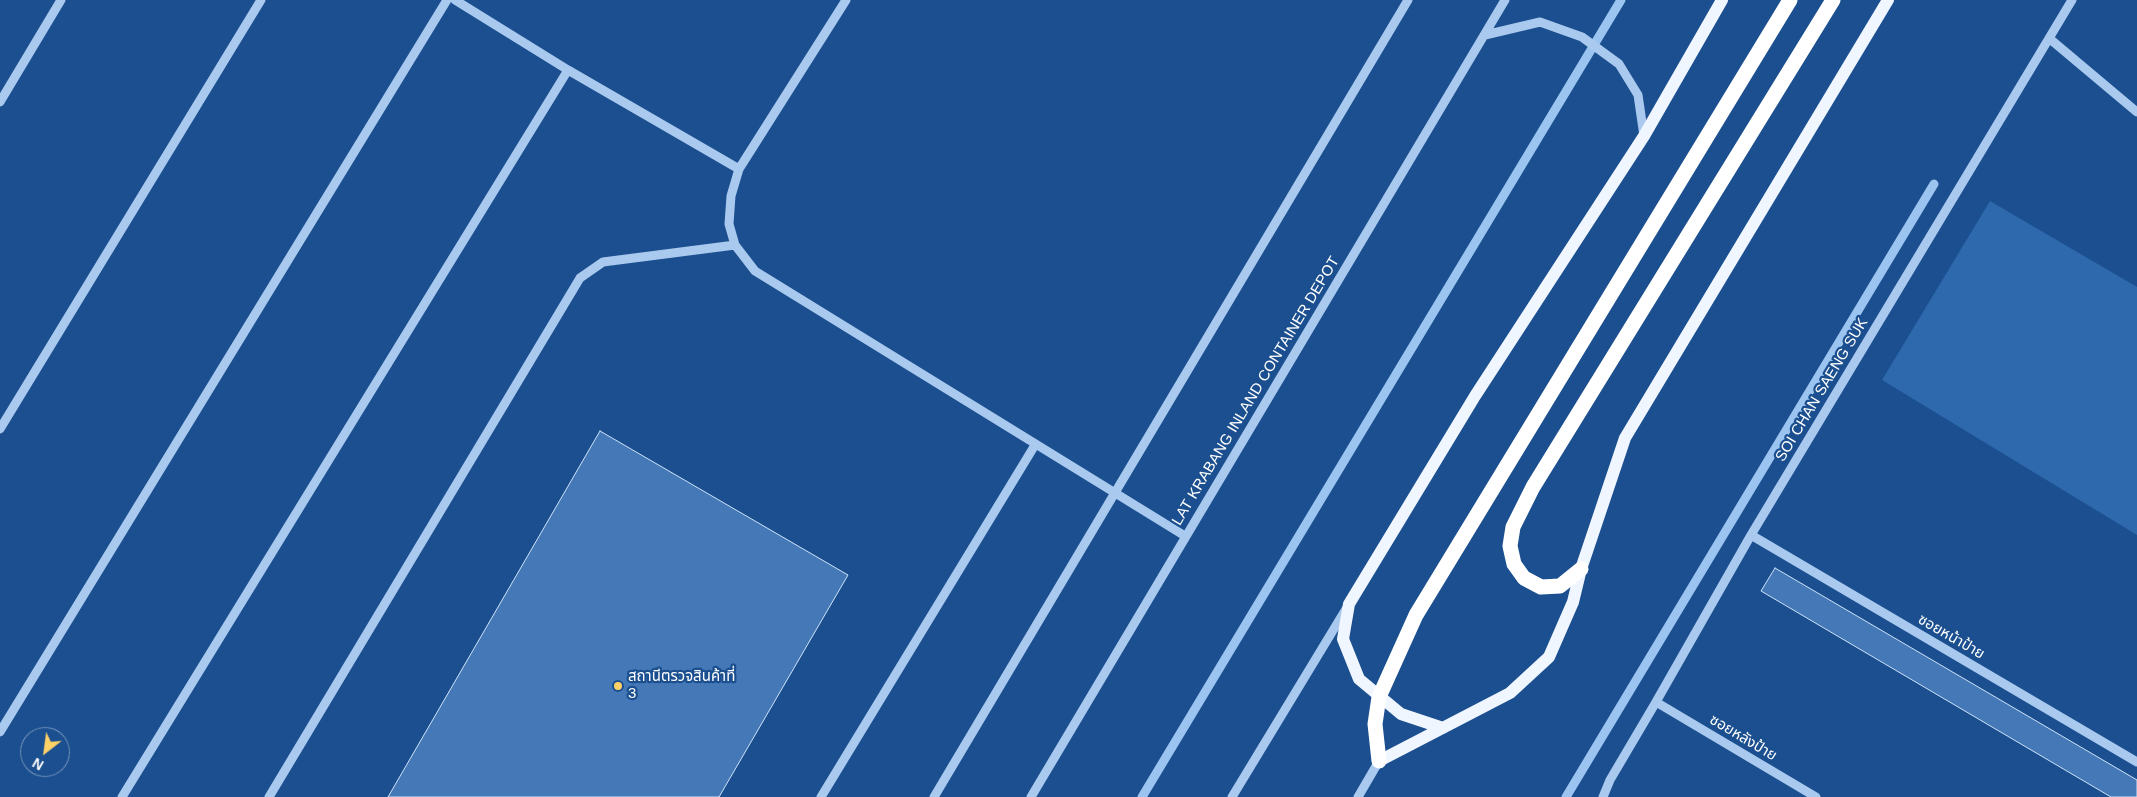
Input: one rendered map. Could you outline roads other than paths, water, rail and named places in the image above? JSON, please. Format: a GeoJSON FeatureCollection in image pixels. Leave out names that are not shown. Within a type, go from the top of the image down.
{"type":"FeatureCollection","features":[{"type":"Feature","properties":{"kind":"highway"},"geometry":{"type":"LineString","coordinates":[[1380,760],[1375,724],[1379,697],[1416,615],[1790,0]]}},
{"type":"Feature","properties":{"kind":"highway"},"geometry":{"type":"LineString","coordinates":[[1581,569],[1560,586],[1541,587],[1524,578],[1514,564],[1510,546],[1512,527],[1533,487],[1833,0]]}},
{"type":"Feature","properties":{"kind":"main road"},"geometry":{"type":"LineString","coordinates":[[1443,728],[1401,714],[1360,679],[1343,639],[1349,604],[1475,396],[1644,136],[1722,0]]}},
{"type":"Feature","properties":{"kind":"main road"},"geometry":{"type":"LineString","coordinates":[[1380,760],[1510,693],[1549,657],[1573,602],[1581,569],[1625,438],[1888,0]]}},
{"type":"Feature","properties":{"kind":"street"},"geometry":{"type":"LineString","coordinates":[[0,102],[61,0]]}},
{"type":"Feature","properties":{"kind":"street"},"geometry":{"type":"LineString","coordinates":[[0,429],[261,0]]}},
{"type":"Feature","properties":{"kind":"street"},"geometry":{"type":"LineString","coordinates":[[0,732],[447,0]]}},
{"type":"Feature","properties":{"kind":"street"},"geometry":{"type":"LineString","coordinates":[[455,0],[568,70],[739,169]]}},
{"type":"Feature","properties":{"kind":"street"},"geometry":{"type":"LineString","coordinates":[[846,0],[739,169],[731,196],[729,224],[734,246],[755,271],[1185,536]]}},
{"type":"Feature","properties":{"kind":"street"},"geometry":{"type":"LineString","coordinates":[[934,797],[1408,0]]}},
{"type":"Feature","properties":{"kind":"street","name":"LAT KRABANG INLAND CONTAINER DEPOT"},"geometry":{"type":"LineString","coordinates":[[1030,797],[1505,0]]}},
{"type":"Feature","properties":{"kind":"street","name":"SOI CHAN SAENG SUK"},"geometry":{"type":"LineString","coordinates":[[1604,797],[1610,780],[1751,535],[2072,0]]}},
{"type":"Feature","properties":{"kind":"street"},"geometry":{"type":"LineString","coordinates":[[1485,35],[1540,22],[1582,37],[1619,64],[1638,95],[1644,136]]}},
{"type":"Feature","properties":{"kind":"street"},"geometry":{"type":"LineString","coordinates":[[2050,38],[2137,112]]}},
{"type":"Feature","properties":{"kind":"street"},"geometry":{"type":"LineString","coordinates":[[122,797],[568,70]]}},
{"type":"Feature","properties":{"kind":"street"},"geometry":{"type":"LineString","coordinates":[[269,797],[580,278],[603,262],[734,246]]}},
{"type":"Feature","properties":{"kind":"street"},"geometry":{"type":"LineString","coordinates":[[821,797],[1035,445]]}},
{"type":"Feature","properties":{"kind":"street","name":"ซอยหน้าป้าย"},"geometry":{"type":"LineString","coordinates":[[1751,535],[2137,762]]}},
{"type":"Feature","properties":{"kind":"street"},"geometry":{"type":"LineString","coordinates":[[1232,797],[1349,604]]}},
{"type":"Feature","properties":{"kind":"street","name":"ซอยหลังป้าย"},"geometry":{"type":"LineString","coordinates":[[1656,702],[1816,797]]}},
{"type":"Feature","properties":{"kind":"street"},"geometry":{"type":"LineString","coordinates":[[1358,797],[1380,760]]}},
{"type":"Feature","properties":{"kind":"waterway"},"geometry":{"type":"LineString","coordinates":[[1142,797],[1621,0]]}},
{"type":"Feature","properties":{"kind":"waterway"},"geometry":{"type":"LineString","coordinates":[[1566,797],[1934,184]]}},
{"type":"Feature","properties":{"kind":"place","name":"สถานีตรวจสินค้าที่ 3"},"geometry":{"type":"Point","coordinates":[618,686]}}]}
